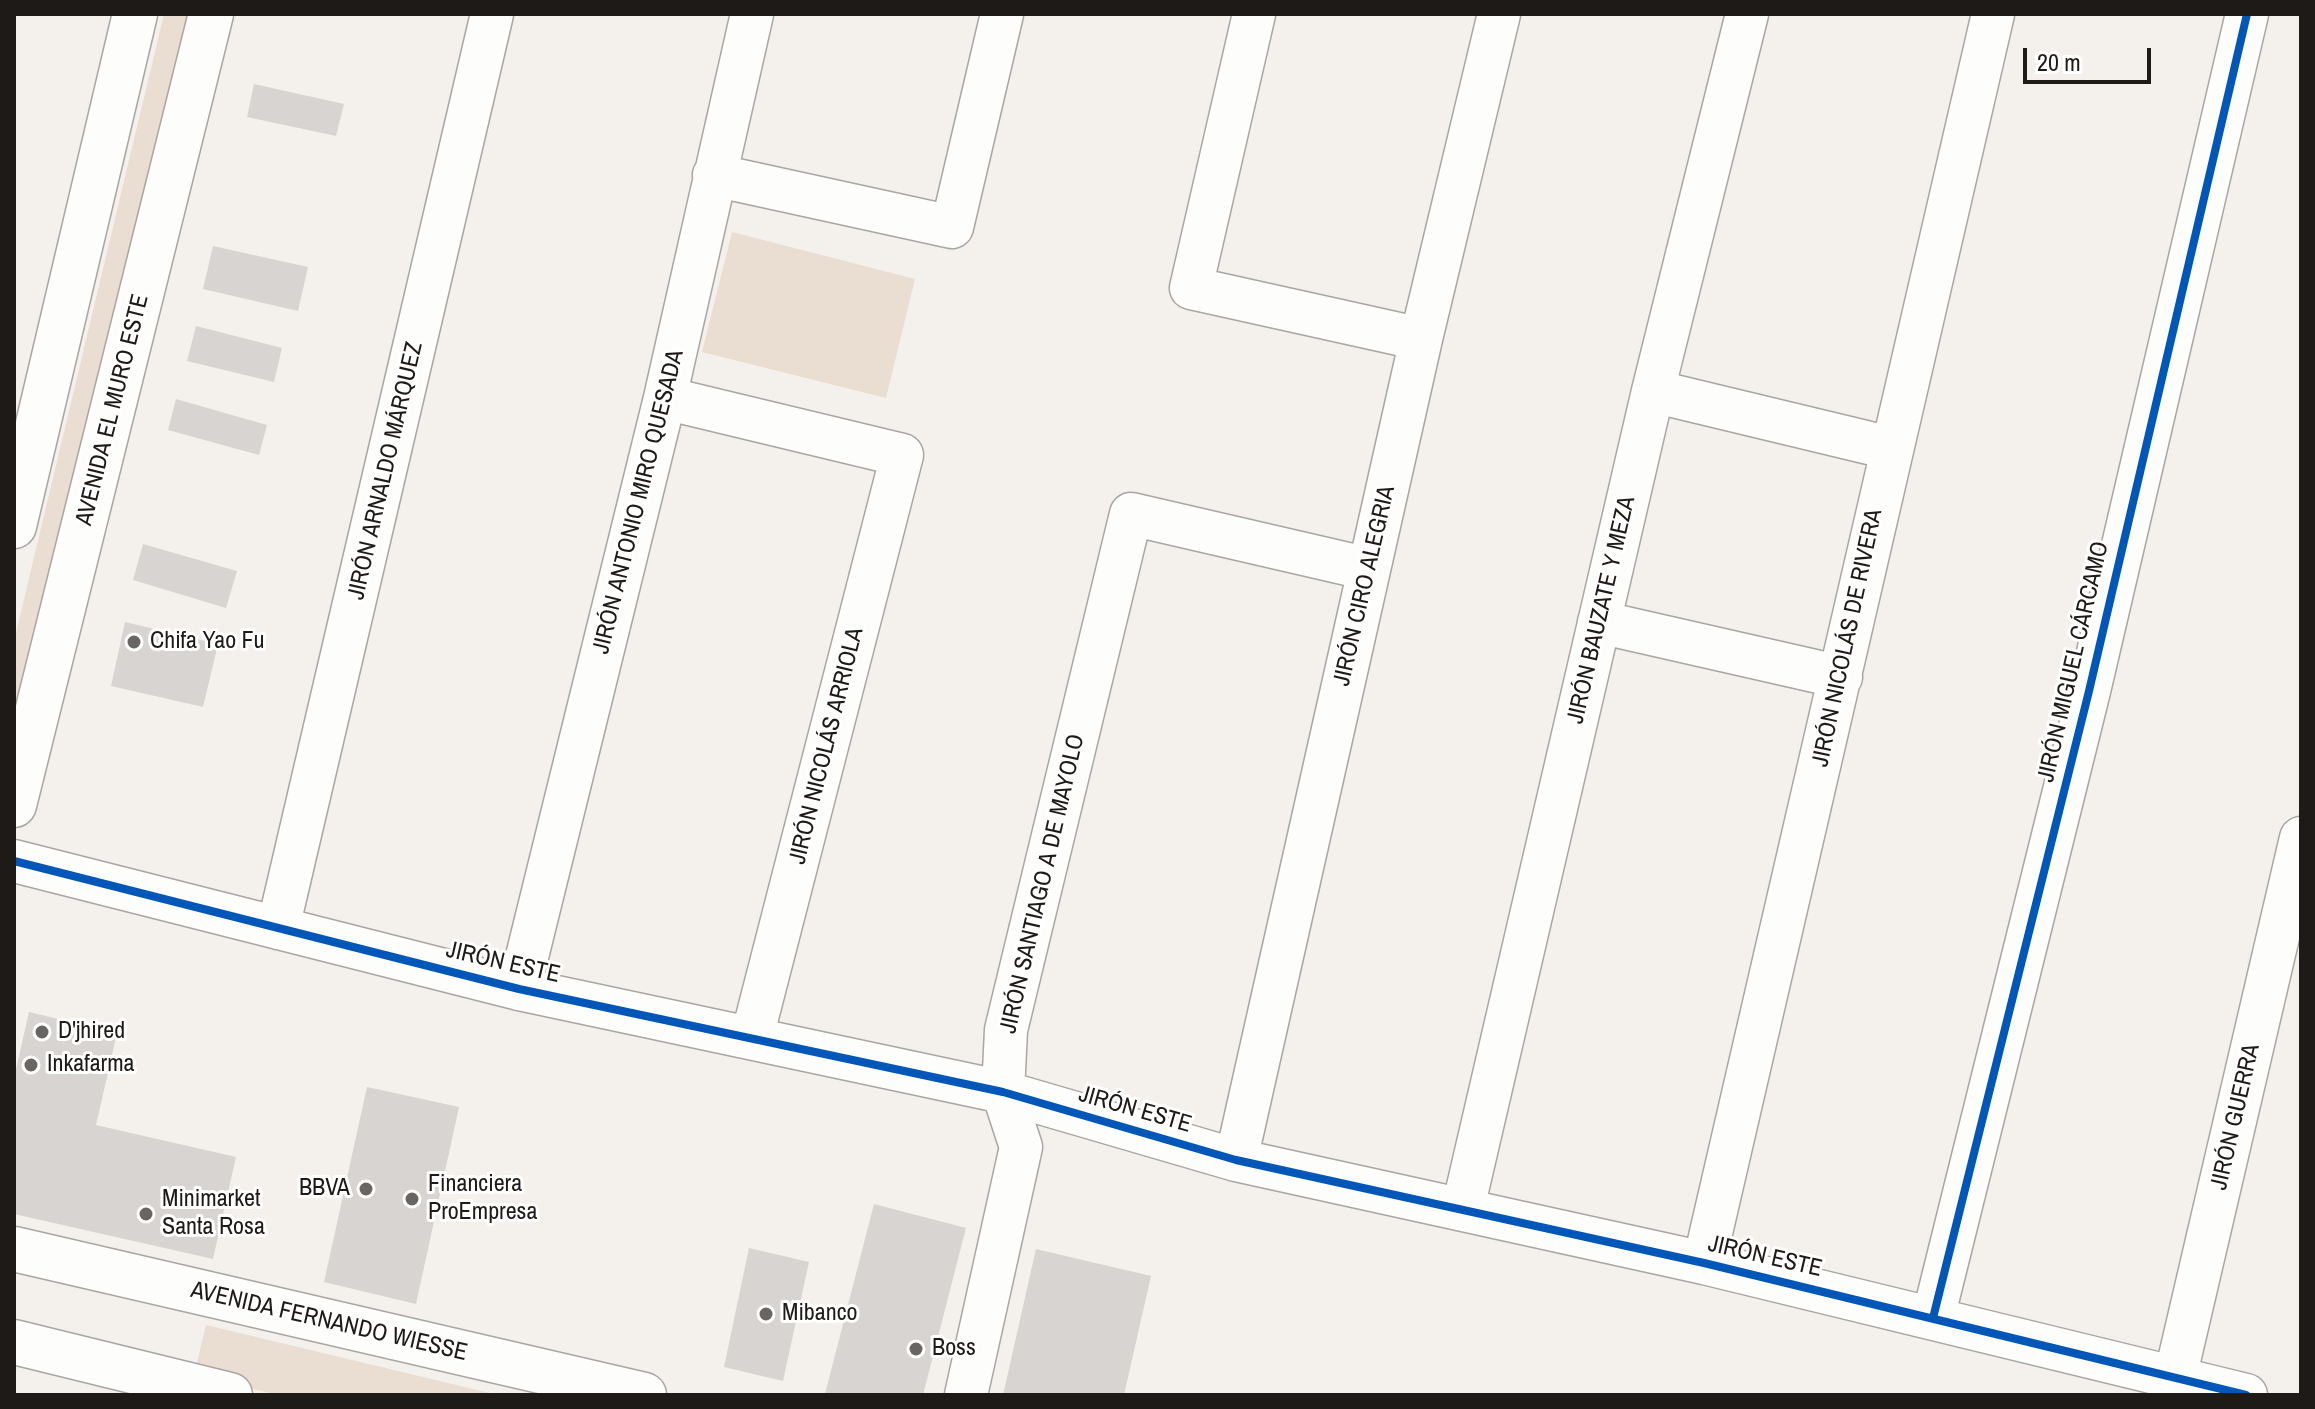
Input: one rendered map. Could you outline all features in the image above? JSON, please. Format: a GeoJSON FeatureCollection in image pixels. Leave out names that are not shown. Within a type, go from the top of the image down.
{"type":"FeatureCollection","features":[{"type":"Feature","properties":{"kind":"main road"},"geometry":{"type":"LineString","coordinates":[[14,526],[135,14]]}},
{"type":"Feature","properties":{"kind":"main road","name":"AVENIDA EL MURO ESTE"},"geometry":{"type":"LineString","coordinates":[[14,805],[211,14]]}},
{"type":"Feature","properties":{"kind":"main road","name":"AVENIDA FERNANDO WIESSE"},"geometry":{"type":"LineString","coordinates":[[14,1249],[644,1395]]}},
{"type":"Feature","properties":{"kind":"main road"},"geometry":{"type":"LineString","coordinates":[[14,1342],[230,1395]]}},
{"type":"Feature","properties":{"kind":"street","name":"JIRÓN ARNALDO MÁRQUEZ"},"geometry":{"type":"LineString","coordinates":[[278,928],[492,14]]}},
{"type":"Feature","properties":{"kind":"street","name":"JIRÓN ANTONIO MIRO QUESADA"},"geometry":{"type":"LineString","coordinates":[[519,989],[665,398],[752,14]]}},
{"type":"Feature","properties":{"kind":"street"},"geometry":{"type":"LineString","coordinates":[[714,175],[952,227],[1002,14]]}},
{"type":"Feature","properties":{"kind":"street"},"geometry":{"type":"LineString","coordinates":[[1254,14],[1191,288],[1421,339]]}},
{"type":"Feature","properties":{"kind":"street","name":"JIRÓN CIRO ALEGRIA"},"geometry":{"type":"LineString","coordinates":[[1236,1160],[1421,339],[1499,14]]}},
{"type":"Feature","properties":{"kind":"street","name":"JIRÓN BAUZATE Y MEZA"},"geometry":{"type":"LineString","coordinates":[[1463,1208],[1653,391],[1747,14]]}},
{"type":"Feature","properties":{"kind":"street","name":"JIRÓN NICOLÁS DE RIVERA"},"geometry":{"type":"LineString","coordinates":[[1704,1263],[1841,677],[1890,448],[1993,14]]}},
{"type":"Feature","properties":{"kind":"street","name":"JIRÓN MIGUEL CÁRCAMO"},"geometry":{"type":"LineString","coordinates":[[1933,1318],[2089,691],[2247,14]]}},
{"type":"Feature","properties":{"kind":"street"},"geometry":{"type":"LineString","coordinates":[[1653,391],[1890,448]]}},
{"type":"Feature","properties":{"kind":"street","name":"JIRÓN NICOLÁS ARRIOLA"},"geometry":{"type":"LineString","coordinates":[[665,398],[902,455],[752,1037]]}},
{"type":"Feature","properties":{"kind":"street","name":"JIRÓN SANTIAGO A DE MAYOLO"},"geometry":{"type":"LineString","coordinates":[[966,1395],[1021,1147],[1003,1092],[1006,1030],[1131,514],[1369,569]]}},
{"type":"Feature","properties":{"kind":"street"},"geometry":{"type":"LineString","coordinates":[[1599,622],[1841,677]]}},
{"type":"Feature","properties":{"kind":"street","name":"JIRÓN GUERRA"},"geometry":{"type":"LineString","coordinates":[[2174,1387],[2301,838]]}},
{"type":"Feature","properties":{"kind":"street","name":"JIRÓN ESTE"},"geometry":{"type":"LineString","coordinates":[[14,861],[519,989],[1003,1092],[1236,1160],[1463,1208],[1933,1318],[2174,1387],[2246,1395]]}},
{"type":"Feature","properties":{"kind":"shaded area"},"geometry":{"type":"Polygon","coordinates":[[[164,14],[192,14],[14,760],[14,641],[164,14]]]}},
{"type":"Feature","properties":{"kind":"shaded area"},"geometry":{"type":"Polygon","coordinates":[[[732,232],[915,279],[886,398],[702,352],[732,232]]]}},
{"type":"Feature","properties":{"kind":"shaded area"},"geometry":{"type":"Polygon","coordinates":[[[206,1325],[498,1395],[278,1395],[194,1375],[206,1325]]]}},
{"type":"Feature","properties":{"kind":"building"},"geometry":{"type":"Polygon","coordinates":[[[254,84],[344,104],[336,136],[247,117],[254,84]]]}},
{"type":"Feature","properties":{"kind":"building"},"geometry":{"type":"Polygon","coordinates":[[[213,246],[308,267],[298,311],[203,289],[213,246]]]}},
{"type":"Feature","properties":{"kind":"building"},"geometry":{"type":"Polygon","coordinates":[[[196,326],[282,348],[274,382],[187,361],[196,326]]]}},
{"type":"Feature","properties":{"kind":"building"},"geometry":{"type":"Polygon","coordinates":[[[176,399],[267,425],[259,455],[168,430],[176,399]]]}},
{"type":"Feature","properties":{"kind":"building"},"geometry":{"type":"Polygon","coordinates":[[[143,544],[237,571],[226,608],[133,580],[143,544]]]}},
{"type":"Feature","properties":{"kind":"building"},"geometry":{"type":"Polygon","coordinates":[[[125,622],[218,644],[203,707],[111,686],[125,622]]]}},
{"type":"Feature","properties":{"kind":"building"},"geometry":{"type":"Polygon","coordinates":[[[29,1012],[117,1033],[96,1125],[236,1157],[213,1259],[14,1214],[14,1078],[29,1012]]]}},
{"type":"Feature","properties":{"kind":"building"},"geometry":{"type":"Polygon","coordinates":[[[367,1087],[459,1107],[416,1304],[324,1282],[367,1087]]]}},
{"type":"Feature","properties":{"kind":"building"},"geometry":{"type":"Polygon","coordinates":[[[874,1204],[966,1228],[923,1395],[825,1394],[874,1204]]]}},
{"type":"Feature","properties":{"kind":"building","name":"Mibanco"},"geometry":{"type":"Polygon","coordinates":[[[749,1248],[809,1262],[783,1381],[724,1367],[749,1248]]]}},
{"type":"Feature","properties":{"kind":"building"},"geometry":{"type":"Polygon","coordinates":[[[1036,1249],[1151,1276],[1124,1395],[1003,1395],[1036,1249]]]}},
{"type":"Feature","properties":{"kind":"cycle path"},"geometry":{"type":"LineString","coordinates":[[1933,1318],[2089,691],[2247,14]]}},
{"type":"Feature","properties":{"kind":"cycle path"},"geometry":{"type":"LineString","coordinates":[[14,861],[519,989],[1003,1092],[1236,1160],[1704,1263],[2246,1395]]}},
{"type":"Feature","properties":{"kind":"place","name":"Chifa Yao Fu"},"geometry":{"type":"Point","coordinates":[134,642]}},
{"type":"Feature","properties":{"kind":"place","name":"D'jhired"},"geometry":{"type":"Point","coordinates":[42,1032]}},
{"type":"Feature","properties":{"kind":"place","name":"Inkafarma"},"geometry":{"type":"Point","coordinates":[31,1065]}},
{"type":"Feature","properties":{"kind":"place","name":"BBVA"},"geometry":{"type":"Point","coordinates":[366,1189]}},
{"type":"Feature","properties":{"kind":"place","name":"Financiera ProEmpresa"},"geometry":{"type":"Point","coordinates":[412,1199]}},
{"type":"Feature","properties":{"kind":"place","name":"Minimarket Santa Rosa"},"geometry":{"type":"Point","coordinates":[146,1214]}},
{"type":"Feature","properties":{"kind":"place","name":"Mibanco"},"geometry":{"type":"Point","coordinates":[766,1314]}},
{"type":"Feature","properties":{"kind":"place","name":"Boss"},"geometry":{"type":"Point","coordinates":[916,1349]}}]}
